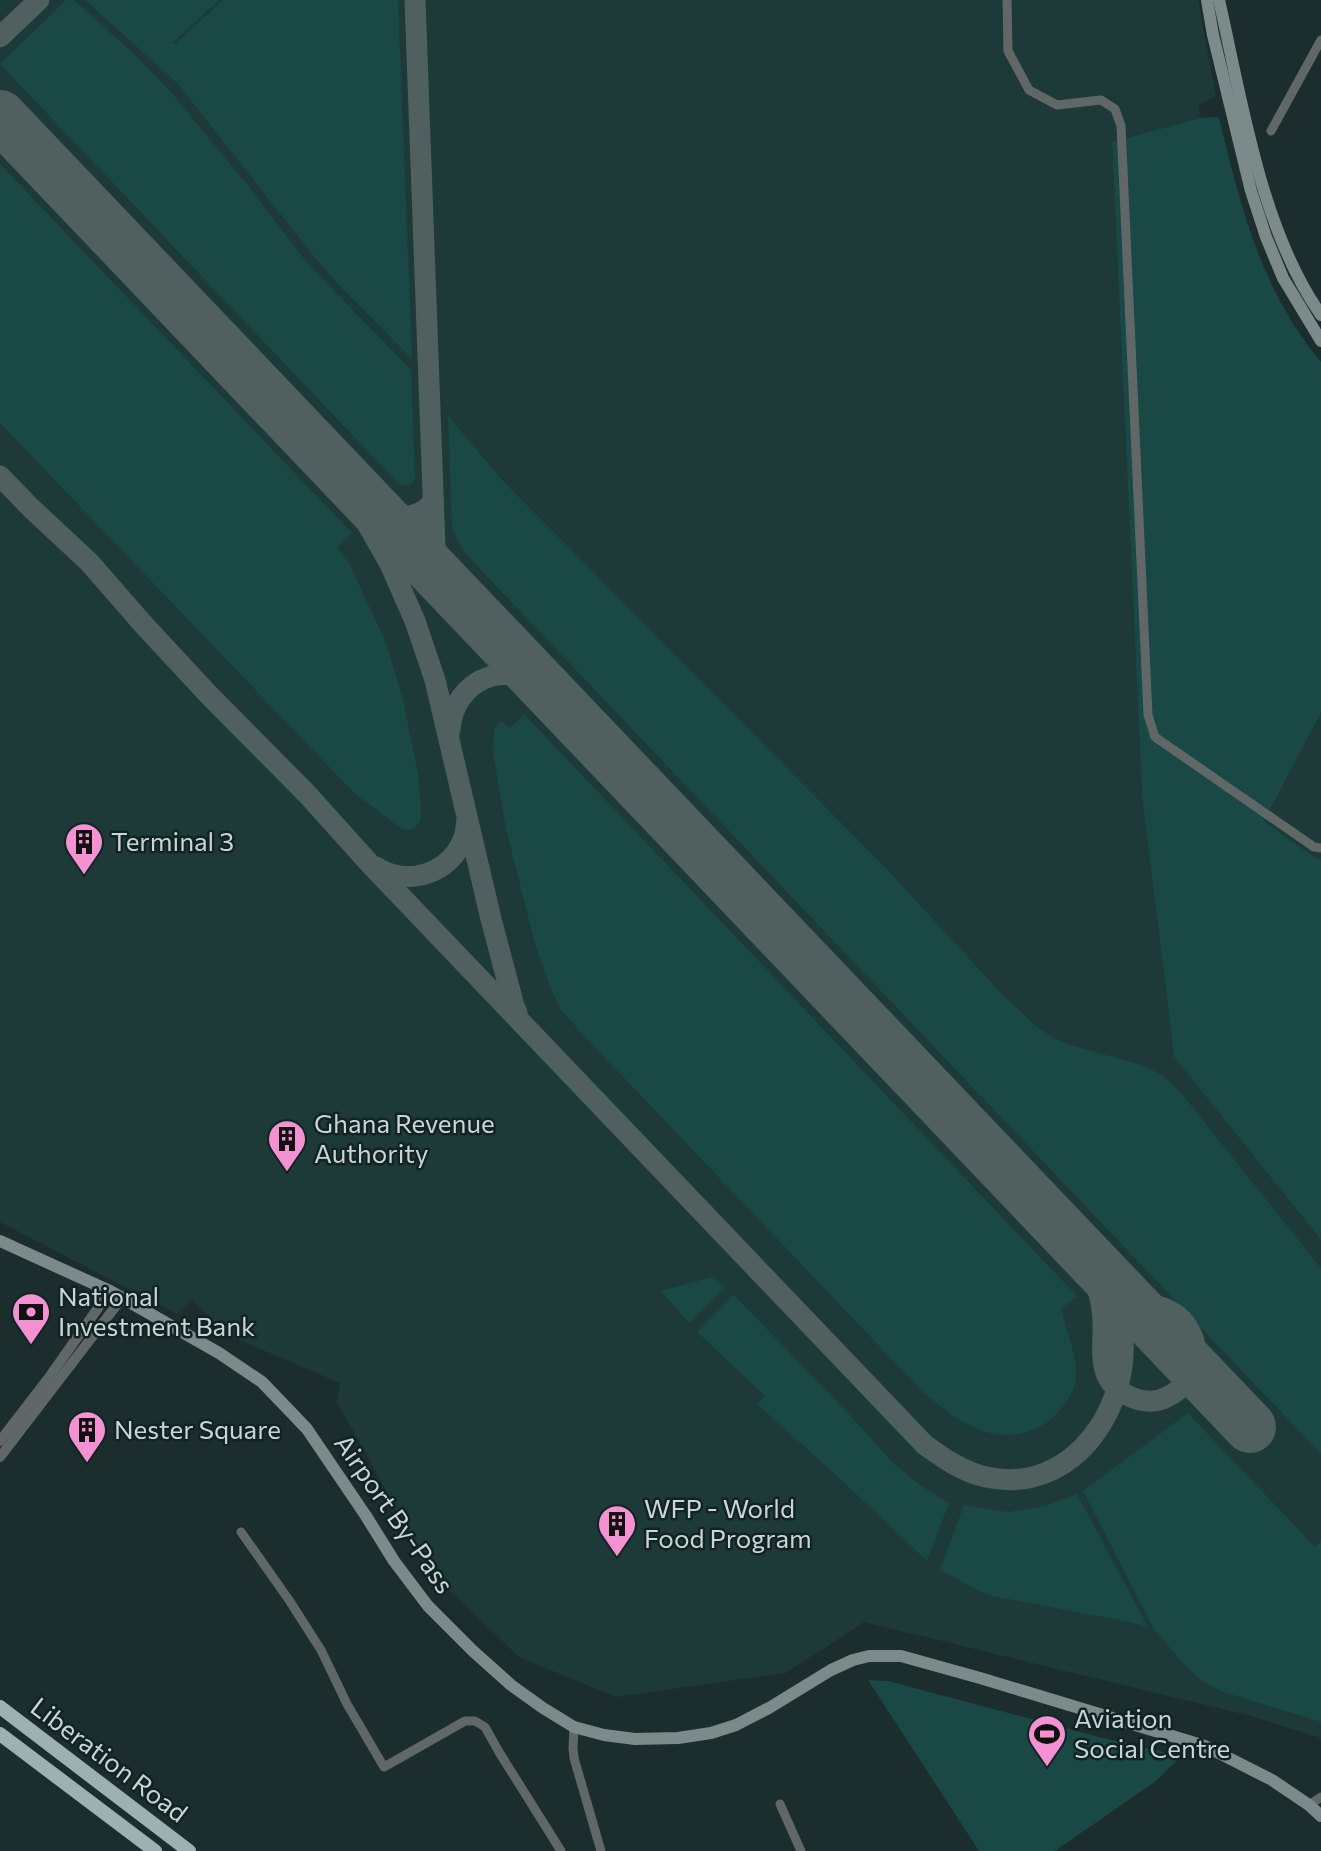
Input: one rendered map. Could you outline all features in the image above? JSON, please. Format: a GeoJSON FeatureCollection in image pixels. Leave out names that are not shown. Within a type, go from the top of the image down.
{"type":"FeatureCollection","features":[{"type":"Feature","properties":{"kind":"highway","name":"Liberation Road"},"geometry":{"type":"LineString","coordinates":[[0,1707],[189,1851]]}},
{"type":"Feature","properties":{"kind":"highway","name":"Liberation Road"},"geometry":{"type":"LineString","coordinates":[[0,1734],[155,1851]]}},
{"type":"Feature","properties":{"kind":"main road"},"geometry":{"type":"LineString","coordinates":[[1207,0],[1251,191],[1266,237],[1283,278],[1321,341]]}},
{"type":"Feature","properties":{"kind":"main road"},"geometry":{"type":"LineString","coordinates":[[1219,0],[1242,105],[1272,215],[1292,264],[1321,315]]}},
{"type":"Feature","properties":{"kind":"main road","name":"Airport By-Pass"},"geometry":{"type":"LineString","coordinates":[[0,1241],[110,1291],[245,1369],[271,1391],[307,1429],[394,1561],[428,1606],[511,1685],[574,1727],[604,1735],[635,1738],[678,1738],[711,1733],[758,1714],[831,1670],[853,1660],[869,1656],[901,1656],[1205,1746],[1272,1780],[1315,1807],[1321,1816]]}},
{"type":"Feature","properties":{"kind":"street"},"geometry":{"type":"LineString","coordinates":[[1007,0],[1008,51],[1029,90],[1057,105],[1101,100],[1115,109],[1121,126],[1148,715],[1155,737],[1314,847],[1321,848]]}},
{"type":"Feature","properties":{"kind":"street"},"geometry":{"type":"LineString","coordinates":[[1271,131],[1321,40]]}},
{"type":"Feature","properties":{"kind":"street"},"geometry":{"type":"LineString","coordinates":[[0,1441],[110,1291]]}},
{"type":"Feature","properties":{"kind":"street"},"geometry":{"type":"LineString","coordinates":[[0,1457],[122,1298]]}},
{"type":"Feature","properties":{"kind":"street"},"geometry":{"type":"LineString","coordinates":[[241,1532],[321,1650],[347,1704],[384,1767],[465,1721],[475,1721],[485,1727],[561,1851]]}},
{"type":"Feature","properties":{"kind":"street"},"geometry":{"type":"LineString","coordinates":[[574,1727],[574,1758],[601,1851]]}},
{"type":"Feature","properties":{"kind":"street"},"geometry":{"type":"LineString","coordinates":[[1315,1807],[1321,1797]]}},
{"type":"Feature","properties":{"kind":"street"},"geometry":{"type":"LineString","coordinates":[[780,1804],[801,1851]]}},
{"type":"Feature","properties":{"kind":"shaded area"},"geometry":{"type":"Polygon","coordinates":[[[0,0],[1198,0],[1216,96],[1199,105],[1200,118],[1112,142],[1142,796],[1174,1057],[1321,1240],[1321,1738],[1251,1716],[864,1622],[786,1673],[616,1697],[519,1657],[425,1567],[337,1403],[340,1383],[228,1335],[192,1300],[177,1314],[0,1222],[0,0]]]}},
{"type":"Feature","properties":{"kind":"shaded area"},"geometry":{"type":"Polygon","coordinates":[[[66,0],[74,0],[134,54],[171,92],[308,264],[411,370],[415,479],[412,484],[405,486],[398,483],[0,64],[66,0]]]}},
{"type":"Feature","properties":{"kind":"shaded area"},"geometry":{"type":"Polygon","coordinates":[[[85,0],[219,0],[172,43],[174,45],[223,0],[398,0],[412,359],[316,259],[178,84],[85,0]]]}},
{"type":"Feature","properties":{"kind":"shaded area"},"geometry":{"type":"Polygon","coordinates":[[[1219,117],[1235,183],[1255,246],[1283,306],[1321,362],[1321,713],[1264,821],[1314,857],[1321,859],[1321,1240],[1174,1057],[1142,796],[1112,142],[1200,118],[1219,117]]]}},
{"type":"Feature","properties":{"kind":"shaded area"},"geometry":{"type":"Polygon","coordinates":[[[0,164],[352,533],[337,547],[350,565],[386,643],[403,700],[418,774],[421,807],[420,821],[414,829],[404,830],[354,793],[0,423],[0,164]]]}},
{"type":"Feature","properties":{"kind":"shaded area"},"geometry":{"type":"Polygon","coordinates":[[[448,416],[503,481],[883,865],[1000,992],[1037,1027],[1071,1045],[1145,1066],[1165,1077],[1182,1094],[1321,1268],[1321,1454],[462,550],[452,527],[448,416]]]}},
{"type":"Feature","properties":{"kind":"shaded area"},"geometry":{"type":"Polygon","coordinates":[[[1321,713],[1321,859],[1314,857],[1264,821],[1321,713]]]}},
{"type":"Feature","properties":{"kind":"shaded area"},"geometry":{"type":"Polygon","coordinates":[[[524,714],[1077,1296],[1061,1309],[1075,1362],[1075,1384],[1064,1405],[1048,1421],[1023,1433],[994,1434],[968,1425],[922,1391],[561,1010],[535,944],[506,829],[493,753],[494,728],[503,722],[510,728],[524,714]]]}},
{"type":"Feature","properties":{"kind":"shaded area"},"geometry":{"type":"Polygon","coordinates":[[[712,1277],[725,1288],[689,1323],[661,1291],[712,1277]]]}},
{"type":"Feature","properties":{"kind":"shaded area"},"geometry":{"type":"Polygon","coordinates":[[[734,1295],[894,1464],[949,1503],[927,1561],[757,1404],[765,1396],[697,1332],[734,1295]]]}},
{"type":"Feature","properties":{"kind":"shaded area"},"geometry":{"type":"Polygon","coordinates":[[[1188,1413],[1315,1547],[1321,1541],[1321,1722],[1220,1691],[1201,1680],[1185,1665],[1155,1631],[1083,1491],[1188,1413]]]}},
{"type":"Feature","properties":{"kind":"shaded area"},"geometry":{"type":"Polygon","coordinates":[[[1077,1494],[1148,1627],[987,1595],[940,1570],[964,1505],[1008,1512],[1045,1506],[1077,1494]]]}},
{"type":"Feature","properties":{"kind":"shaded area","name":"Aviation Social Centre"},"geometry":{"type":"Polygon","coordinates":[[[868,1680],[888,1681],[1181,1756],[1156,1781],[1055,1851],[979,1851],[868,1680]]]}},
{"type":"Feature","properties":{"kind":"taxiway"},"geometry":{"type":"LineString","coordinates":[[0,37],[39,0]]}},
{"type":"Feature","properties":{"kind":"taxiway"},"geometry":{"type":"LineString","coordinates":[[415,0],[435,547],[440,569],[450,587]]}},
{"type":"Feature","properties":{"kind":"taxiway"},"geometry":{"type":"LineString","coordinates":[[333,464],[390,564],[415,621],[435,680],[491,919],[517,1013]]}},
{"type":"Feature","properties":{"kind":"taxiway"},"geometry":{"type":"LineString","coordinates":[[0,476],[89,562],[208,694],[307,794],[370,864],[925,1445],[969,1472],[986,1477],[1018,1479],[1046,1472],[1071,1458],[1092,1437],[1108,1412],[1119,1383],[1123,1353],[1121,1323],[1116,1306],[1092,1260]]}},
{"type":"Feature","properties":{"kind":"taxiway"},"geometry":{"type":"LineString","coordinates":[[369,503],[385,513],[410,516],[426,509],[433,502]]}},
{"type":"Feature","properties":{"kind":"taxiway"},"geometry":{"type":"LineString","coordinates":[[450,730],[458,703],[476,683],[488,677],[515,675],[529,680],[550,694],[568,711]]}},
{"type":"Feature","properties":{"kind":"taxiway"},"geometry":{"type":"LineString","coordinates":[[376,867],[401,876],[414,876],[439,868],[450,860],[458,849],[465,835],[467,820]]}},
{"type":"Feature","properties":{"kind":"taxiway"},"geometry":{"type":"LineString","coordinates":[[1055,1224],[1083,1258],[1095,1281],[1102,1312],[1103,1356],[1107,1375],[1120,1390],[1135,1399],[1163,1399],[1180,1388],[1189,1375],[1195,1357],[1194,1341],[1187,1327],[1176,1315],[1144,1302],[1113,1282]]}},
{"type":"Feature","properties":{"kind":"runway"},"geometry":{"type":"LineString","coordinates":[[0,116],[1250,1427]]}},
{"type":"Feature","properties":{"kind":"place","name":"Terminal 3"},"geometry":{"type":"Point","coordinates":[84,876]}},
{"type":"Feature","properties":{"kind":"place","name":"Ghana Revenue Authority"},"geometry":{"type":"Point","coordinates":[287,1173]}},
{"type":"Feature","properties":{"kind":"place","name":"National Investment Bank"},"geometry":{"type":"Point","coordinates":[31,1346]}},
{"type":"Feature","properties":{"kind":"place","name":"Nester Square"},"geometry":{"type":"Point","coordinates":[87,1464]}},
{"type":"Feature","properties":{"kind":"place","name":"WFP - World Food Program"},"geometry":{"type":"Point","coordinates":[617,1558]}},
{"type":"Feature","properties":{"kind":"place","name":"Aviation Social Centre"},"geometry":{"type":"Point","coordinates":[1047,1768]}}]}
